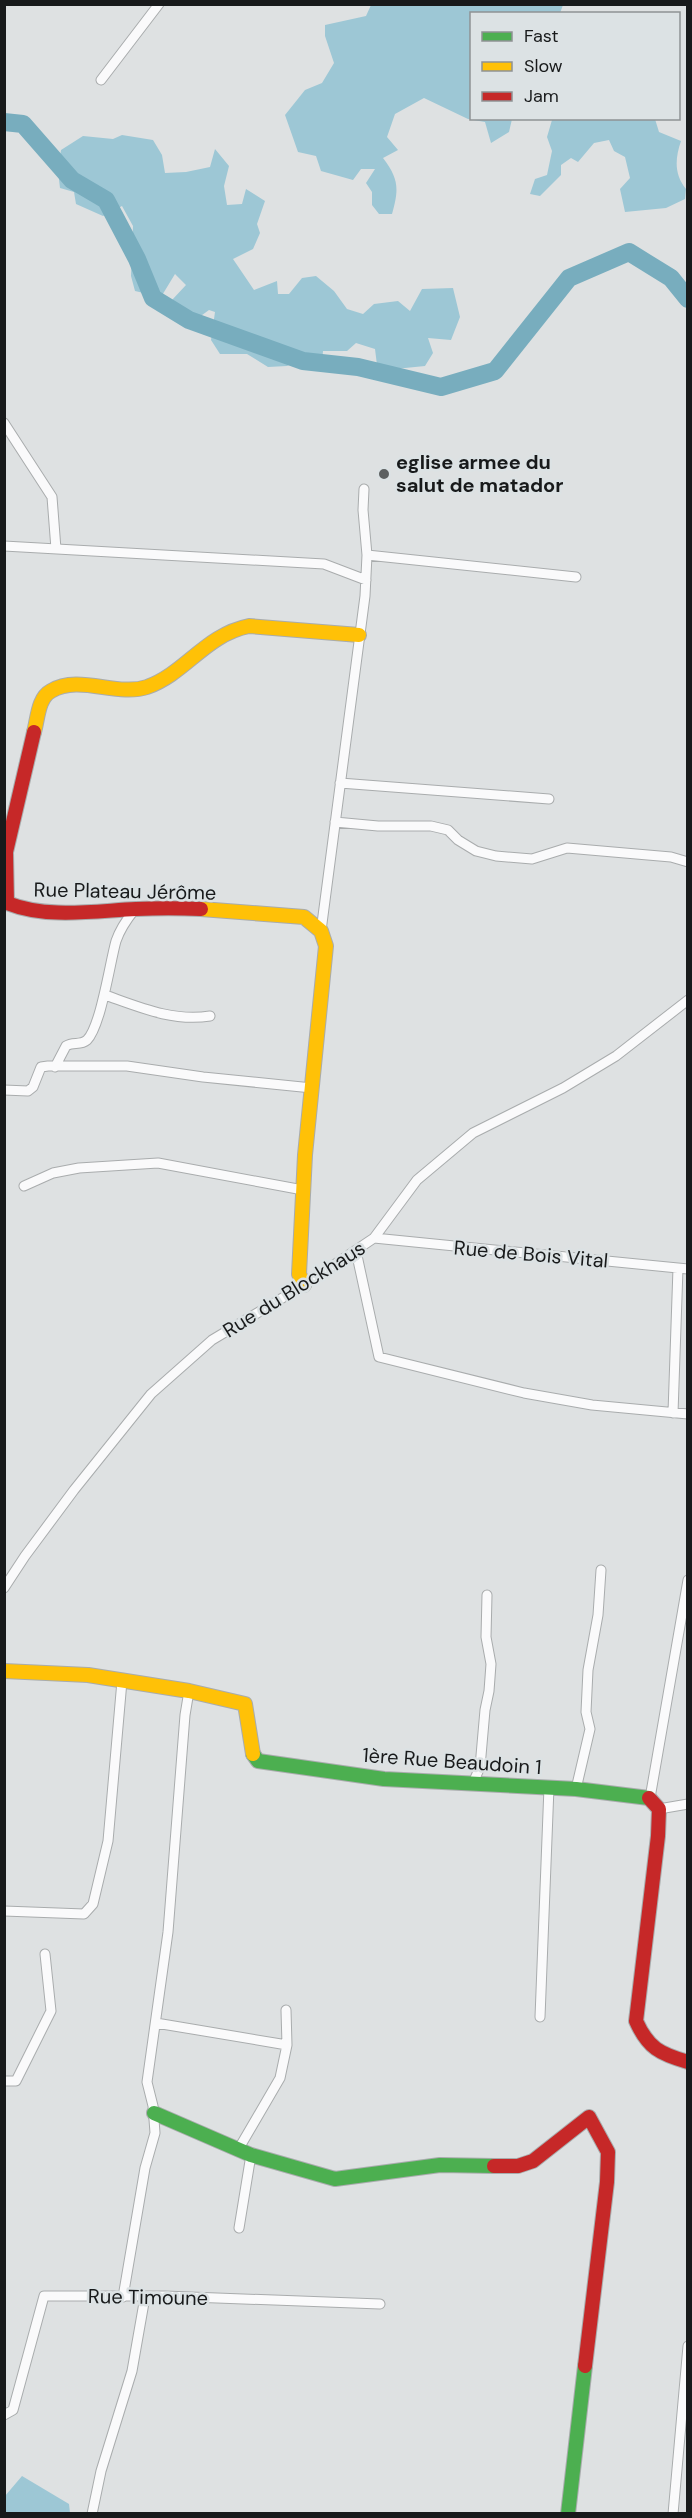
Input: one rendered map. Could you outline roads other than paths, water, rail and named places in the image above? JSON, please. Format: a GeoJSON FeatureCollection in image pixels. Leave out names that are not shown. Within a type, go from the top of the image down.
{"type":"FeatureCollection","features":[{"type":"Feature","properties":{"kind":"street"},"geometry":{"type":"LineString","coordinates":[[101,80],[159,4]]}},
{"type":"Feature","properties":{"kind":"street"},"geometry":{"type":"LineString","coordinates":[[4,423],[52,497],[56,549]]}},
{"type":"Feature","properties":{"kind":"street"},"geometry":{"type":"LineString","coordinates":[[304,1285],[298,1274],[303,1190],[326,946],[321,930],[366,580],[368,555],[363,510],[364,489]]}},
{"type":"Feature","properties":{"kind":"street"},"geometry":{"type":"LineString","coordinates":[[4,546],[324,564],[366,580]]}},
{"type":"Feature","properties":{"kind":"street"},"geometry":{"type":"LineString","coordinates":[[368,555],[576,577]]}},
{"type":"Feature","properties":{"kind":"street","name":"Rue Plateau Jérôme"},"geometry":{"type":"LineString","coordinates":[[321,930],[304,917],[154,908],[58,912],[16,908],[6,904],[5,852],[10,842],[29,765],[42,698],[46,693],[57,687],[92,686],[132,689],[144,687],[155,682],[210,643],[239,627],[359,635]]}},
{"type":"Feature","properties":{"kind":"street"},"geometry":{"type":"LineString","coordinates":[[340,783],[549,799]]}},
{"type":"Feature","properties":{"kind":"street"},"geometry":{"type":"LineString","coordinates":[[335,822],[378,826],[431,826],[448,830],[458,840],[476,851],[496,856],[532,859],[567,848],[671,857],[687,862]]}},
{"type":"Feature","properties":{"kind":"street"},"geometry":{"type":"LineString","coordinates":[[55,1066],[66,1046],[73,1043],[80,1044],[89,1037],[105,994],[121,928],[135,909]]}},
{"type":"Feature","properties":{"kind":"street"},"geometry":{"type":"LineString","coordinates":[[105,994],[172,1017],[195,1019],[210,1016]]}},
{"type":"Feature","properties":{"kind":"street","name":"Rue du Blockhaus"},"geometry":{"type":"LineString","coordinates":[[4,1588],[74,1490],[96,1466],[151,1394],[212,1340],[304,1285],[374,1238],[417,1180],[473,1133],[562,1088],[616,1056],[687,1000]]}},
{"type":"Feature","properties":{"kind":"street"},"geometry":{"type":"LineString","coordinates":[[4,1090],[28,1090],[33,1087],[41,1067],[55,1066],[127,1066],[203,1077],[312,1088]]}},
{"type":"Feature","properties":{"kind":"street"},"geometry":{"type":"LineString","coordinates":[[24,1186],[53,1173],[158,1162],[303,1190]]}},
{"type":"Feature","properties":{"kind":"street","name":"Rue de Bois Vital"},"geometry":{"type":"LineString","coordinates":[[374,1238],[683,1268]]}},
{"type":"Feature","properties":{"kind":"street"},"geometry":{"type":"LineString","coordinates":[[356,1251],[379,1357],[524,1393],[592,1405],[687,1414]]}},
{"type":"Feature","properties":{"kind":"street"},"geometry":{"type":"LineString","coordinates":[[673,1413],[683,1268]]}},
{"type":"Feature","properties":{"kind":"street"},"geometry":{"type":"LineString","coordinates":[[576,1789],[590,1729],[586,1712],[588,1670],[598,1615],[601,1570]]}},
{"type":"Feature","properties":{"kind":"street"},"geometry":{"type":"LineString","coordinates":[[687,1580],[654,1803],[658,1836],[636,2020],[644,2039],[666,2056],[687,2062]]}},
{"type":"Feature","properties":{"kind":"street"},"geometry":{"type":"LineString","coordinates":[[473,1783],[480,1767],[491,1664],[486,1637],[487,1595]]}},
{"type":"Feature","properties":{"kind":"street","name":"1ère Rue Beaudoin 1"},"geometry":{"type":"LineString","coordinates":[[4,1671],[88,1675],[189,1691],[245,1704],[253,1756],[258,1761],[384,1779],[576,1789],[654,1803]]}},
{"type":"Feature","properties":{"kind":"street"},"geometry":{"type":"LineString","coordinates":[[4,1911],[84,1914],[93,1904],[108,1842],[122,1682]]}},
{"type":"Feature","properties":{"kind":"street"},"geometry":{"type":"LineString","coordinates":[[123,2297],[145,2168],[155,2133],[154,2113],[147,2082],[168,1932],[185,1715],[189,1691]]}},
{"type":"Feature","properties":{"kind":"street"},"geometry":{"type":"LineString","coordinates":[[540,2017],[549,1787]]}},
{"type":"Feature","properties":{"kind":"street"},"geometry":{"type":"LineString","coordinates":[[654,1803],[687,1804]]}},
{"type":"Feature","properties":{"kind":"street"},"geometry":{"type":"LineString","coordinates":[[4,2081],[16,2081],[51,2011],[45,1954]]}},
{"type":"Feature","properties":{"kind":"street"},"geometry":{"type":"LineString","coordinates":[[239,2228],[244,2153],[280,2078],[287,2045],[286,2010]]}},
{"type":"Feature","properties":{"kind":"street"},"geometry":{"type":"LineString","coordinates":[[156,2023],[287,2045]]}},
{"type":"Feature","properties":{"kind":"street"},"geometry":{"type":"LineString","coordinates":[[154,2113],[244,2153],[336,2179],[440,2165],[518,2166],[533,2161],[589,2117],[608,2152],[607,2182],[568,2514]]}},
{"type":"Feature","properties":{"kind":"street","name":"Rue Timoune"},"geometry":{"type":"LineString","coordinates":[[4,2415],[13,2410],[44,2296],[380,2304]]}},
{"type":"Feature","properties":{"kind":"street"},"geometry":{"type":"LineString","coordinates":[[92,2514],[101,2471],[132,2371],[145,2297]]}},
{"type":"Feature","properties":{"kind":"street"},"geometry":{"type":"LineString","coordinates":[[673,2514],[687,2346]]}},
{"type":"Feature","properties":{"kind":"waterway"},"geometry":{"type":"LineString","coordinates":[[4,122],[23,124],[72,180],[106,200],[137,259],[153,298],[189,320],[303,361],[358,367],[441,387],[495,371],[569,278],[629,252],[671,278],[688,299]]}},
{"type":"Feature","properties":{"kind":"place","name":"eglise armee du salut de matador"},"geometry":{"type":"Point","coordinates":[384,474]}}]}
